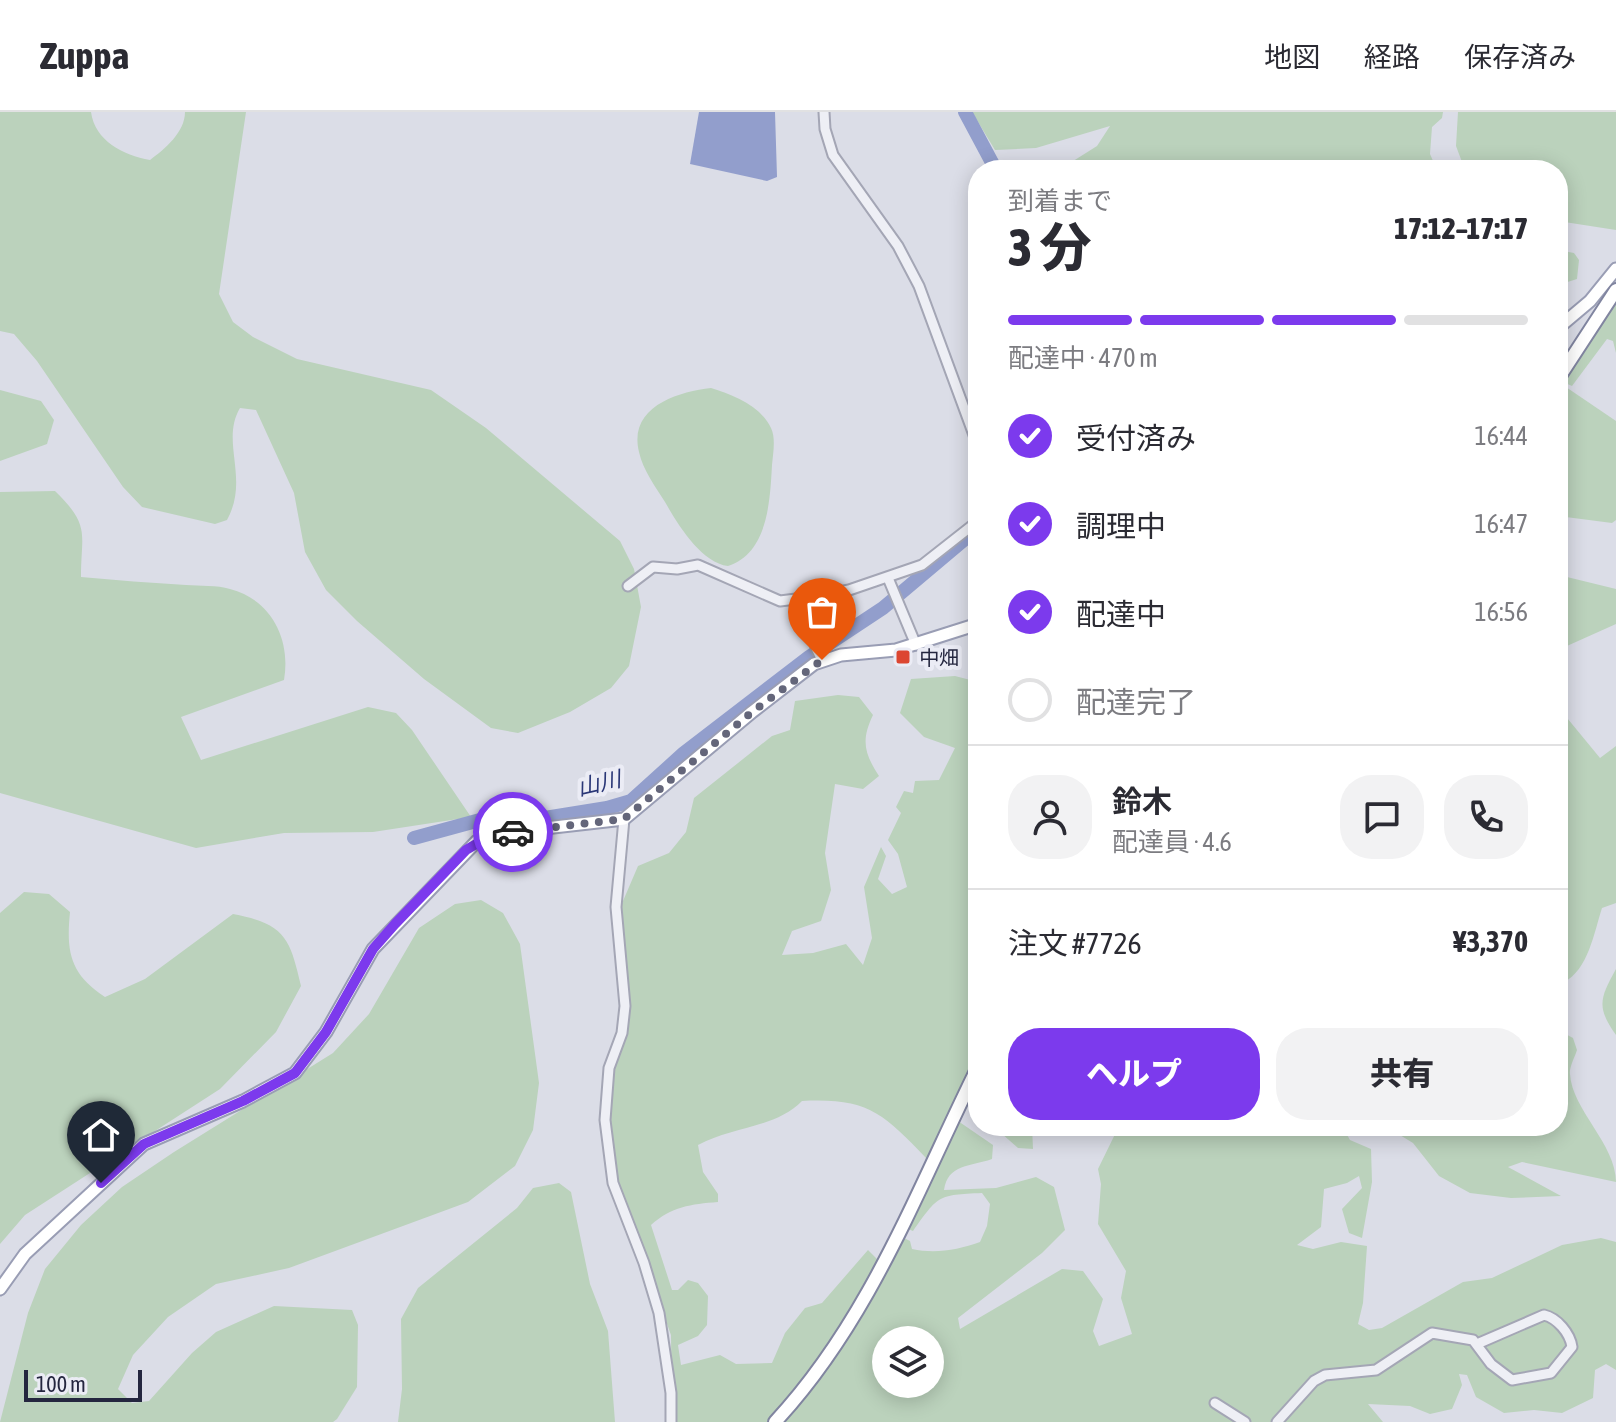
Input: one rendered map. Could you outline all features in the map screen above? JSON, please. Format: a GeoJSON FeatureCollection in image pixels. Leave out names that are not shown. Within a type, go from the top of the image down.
{"type":"FeatureCollection","features":[{"type":"Feature","properties":{"kind":"highway"},"geometry":{"type":"LineString","coordinates":[[1568,364],[1616,290]]}},
{"type":"Feature","properties":{"kind":"highway"},"geometry":{"type":"LineString","coordinates":[[775,1422],[819,1371],[860,1309],[890,1255],[968,1088]]}},
{"type":"Feature","properties":{"kind":"main road"},"geometry":{"type":"LineString","coordinates":[[1568,320],[1590,301],[1616,269]]}},
{"type":"Feature","properties":{"kind":"main road"},"geometry":{"type":"LineString","coordinates":[[0,1289],[25,1254],[144,1144],[243,1101],[295,1073],[326,1032],[373,949],[477,841],[493,834],[624,819],[819,655],[876,653],[916,645],[968,627]]}},
{"type":"Feature","properties":{"kind":"street"},"geometry":{"type":"LineString","coordinates":[[824,112],[825,129],[833,155],[891,236],[919,286],[968,419]]}},
{"type":"Feature","properties":{"kind":"street"},"geometry":{"type":"LineString","coordinates":[[628,586],[653,567],[677,569],[698,565],[780,601],[812,597],[888,578],[922,565],[968,529]]}},
{"type":"Feature","properties":{"kind":"street"},"geometry":{"type":"LineString","coordinates":[[888,578],[916,645]]}},
{"type":"Feature","properties":{"kind":"street"},"geometry":{"type":"LineString","coordinates":[[812,597],[819,655]]}},
{"type":"Feature","properties":{"kind":"street"},"geometry":{"type":"LineString","coordinates":[[624,819],[616,907],[625,1006],[622,1033],[609,1068],[605,1120],[613,1183],[644,1263],[659,1313],[671,1393],[671,1422]]}},
{"type":"Feature","properties":{"kind":"street"},"geometry":{"type":"LineString","coordinates":[[1277,1422],[1314,1381],[1325,1375],[1376,1370],[1432,1333],[1454,1335],[1477,1344],[1491,1364],[1512,1380],[1551,1373],[1572,1347],[1565,1330],[1549,1315],[1477,1344]]}},
{"type":"Feature","properties":{"kind":"street"},"geometry":{"type":"LineString","coordinates":[[1215,1403],[1245,1422]]}},
{"type":"Feature","properties":{"kind":"green space"},"geometry":{"type":"Polygon","coordinates":[[[0,112],[91,112],[104,139],[121,150],[150,160],[178,133],[185,112],[246,112],[219,294],[233,322],[253,337],[297,359],[431,390],[486,428],[620,541],[634,569],[641,607],[629,666],[611,688],[570,712],[518,733],[491,728],[424,679],[326,590],[305,552],[294,493],[256,410],[240,408],[235,421],[236,490],[227,520],[215,524],[142,507],[123,487],[37,361],[14,334],[0,331],[0,112]]]}},
{"type":"Feature","properties":{"kind":"green space"},"geometry":{"type":"Polygon","coordinates":[[[972,112],[1443,112],[1442,118],[1432,127],[1430,154],[1433,160],[1075,160],[1097,146],[1110,126],[1036,148],[995,150],[972,112]]]}},
{"type":"Feature","properties":{"kind":"green space"},"geometry":{"type":"Polygon","coordinates":[[[1458,112],[1616,112],[1616,230],[1568,223],[1568,160],[1461,160],[1456,146],[1458,112]]]}},
{"type":"Feature","properties":{"kind":"green space"},"geometry":{"type":"Polygon","coordinates":[[[1568,252],[1574,253],[1579,260],[1577,279],[1568,282],[1568,252]]]}},
{"type":"Feature","properties":{"kind":"green space"},"geometry":{"type":"Polygon","coordinates":[[[1616,302],[1616,353],[1613,341],[1607,339],[1572,386],[1568,384],[1568,374],[1616,302]]]}},
{"type":"Feature","properties":{"kind":"green space"},"geometry":{"type":"Polygon","coordinates":[[[711,388],[737,398],[760,413],[771,428],[774,446],[768,509],[759,538],[751,550],[728,566],[708,558],[691,541],[650,478],[639,452],[638,436],[648,413],[670,398],[711,388]]]}},
{"type":"Feature","properties":{"kind":"green space"},"geometry":{"type":"Polygon","coordinates":[[[1568,388],[1616,421],[1616,520],[1612,523],[1568,517],[1568,388]]]}},
{"type":"Feature","properties":{"kind":"green space"},"geometry":{"type":"Polygon","coordinates":[[[0,390],[41,401],[54,420],[47,444],[0,461],[0,390]]]}},
{"type":"Feature","properties":{"kind":"green space"},"geometry":{"type":"Polygon","coordinates":[[[55,491],[74,513],[82,531],[81,577],[225,588],[245,594],[257,602],[275,624],[284,650],[284,680],[181,717],[201,760],[368,707],[396,713],[412,730],[471,817],[373,832],[284,833],[196,848],[0,793],[0,492],[55,491]]]}},
{"type":"Feature","properties":{"kind":"green space"},"geometry":{"type":"Polygon","coordinates":[[[1568,577],[1616,589],[1616,624],[1568,646],[1568,577]]]}},
{"type":"Feature","properties":{"kind":"green space"},"geometry":{"type":"Polygon","coordinates":[[[955,676],[968,679],[968,1076],[932,1156],[926,1158],[885,1119],[872,1111],[843,1102],[802,1101],[779,1117],[698,1145],[703,1172],[718,1194],[718,1202],[682,1208],[666,1214],[651,1225],[672,1290],[678,1290],[688,1280],[698,1283],[708,1296],[707,1325],[698,1336],[678,1345],[681,1365],[720,1355],[736,1364],[772,1363],[785,1333],[805,1308],[822,1303],[868,1250],[880,1262],[828,1345],[767,1422],[672,1422],[671,1335],[614,1176],[609,1104],[614,1069],[628,1029],[620,908],[638,866],[669,853],[686,832],[694,798],[772,736],[790,730],[795,701],[838,695],[859,697],[873,715],[866,746],[879,776],[863,789],[835,784],[825,853],[831,890],[821,921],[792,931],[782,955],[813,953],[846,944],[863,965],[872,938],[864,887],[881,847],[886,856],[878,879],[892,894],[907,887],[898,854],[888,840],[901,813],[896,807],[904,791],[913,793],[915,781],[939,780],[955,748],[924,737],[900,713],[911,679],[955,676]]]}},
{"type":"Feature","properties":{"kind":"green space"},"geometry":{"type":"Polygon","coordinates":[[[1568,719],[1600,758],[1616,746],[1616,903],[1602,908],[1584,960],[1568,979],[1568,719]]]}},
{"type":"Feature","properties":{"kind":"green space"},"geometry":{"type":"Polygon","coordinates":[[[24,892],[49,894],[70,912],[70,950],[77,971],[105,997],[145,979],[233,914],[264,923],[283,936],[293,956],[301,986],[276,1032],[220,1089],[25,1215],[0,1244],[0,913],[24,892]]]}},
{"type":"Feature","properties":{"kind":"green space"},"geometry":{"type":"Polygon","coordinates":[[[481,900],[503,913],[520,944],[539,1083],[533,1130],[515,1166],[468,1202],[289,1268],[216,1284],[168,1317],[133,1355],[118,1389],[132,1403],[149,1401],[192,1353],[216,1332],[274,1306],[352,1310],[358,1325],[357,1387],[337,1419],[333,1422],[0,1422],[28,1313],[45,1269],[81,1225],[122,1187],[333,1053],[369,1014],[419,928],[455,904],[481,900]]]}},
{"type":"Feature","properties":{"kind":"green space"},"geometry":{"type":"Polygon","coordinates":[[[1616,969],[1616,1035],[1605,1017],[1602,1002],[1616,969]]]}},
{"type":"Feature","properties":{"kind":"green space"},"geometry":{"type":"Polygon","coordinates":[[[1568,1035],[1573,1038],[1577,1050],[1570,1071],[1573,1087],[1609,1154],[1616,1182],[1522,1162],[1508,1167],[1561,1196],[1511,1198],[1470,1193],[1439,1176],[1413,1143],[1401,1136],[1568,1136],[1568,1035]]]}},
{"type":"Feature","properties":{"kind":"green space"},"geometry":{"type":"Polygon","coordinates":[[[958,1121],[968,1128],[968,1136],[980,1136],[993,1145],[992,1159],[955,1171],[944,1190],[996,1188],[1036,1177],[1054,1187],[1065,1230],[1042,1253],[958,1318],[960,1329],[1062,1269],[1083,1271],[1103,1299],[1093,1331],[1099,1346],[1132,1334],[1121,1298],[1126,1271],[1098,1224],[1101,1184],[1098,1169],[1114,1136],[1348,1136],[1371,1149],[1372,1182],[1362,1238],[1349,1233],[1342,1209],[1362,1188],[1359,1176],[1324,1189],[1321,1227],[1297,1245],[1313,1249],[1341,1242],[1367,1246],[1363,1303],[1358,1324],[1369,1330],[1382,1328],[1463,1282],[1492,1278],[1562,1245],[1601,1238],[1616,1242],[1616,1370],[1606,1364],[1595,1370],[1593,1398],[1562,1413],[1534,1410],[1504,1413],[1476,1397],[1467,1375],[1459,1374],[1462,1385],[1452,1409],[1430,1414],[1410,1406],[1368,1404],[1383,1422],[780,1422],[848,1334],[904,1238],[910,1241],[912,1249],[929,1251],[955,1249],[980,1242],[987,1226],[990,1204],[982,1193],[956,1195],[940,1199],[913,1231],[908,1229],[958,1121]]]}},
{"type":"Feature","properties":{"kind":"green space"},"geometry":{"type":"Polygon","coordinates":[[[1004,1136],[1032,1136],[1033,1149],[1018,1148],[1004,1136]]]}},
{"type":"Feature","properties":{"kind":"green space"},"geometry":{"type":"Polygon","coordinates":[[[559,1183],[571,1192],[590,1284],[608,1331],[615,1422],[398,1422],[402,1389],[401,1319],[418,1288],[517,1208],[533,1188],[559,1183]]]}},
{"type":"Feature","properties":{"kind":"water"},"geometry":{"type":"Polygon","coordinates":[[[699,112],[775,112],[777,177],[767,181],[690,164],[699,112]]]}},
{"type":"Feature","properties":{"kind":"waterway"},"geometry":{"type":"LineString","coordinates":[[965,112],[991,160]]}},
{"type":"Feature","properties":{"kind":"waterway"},"geometry":{"type":"LineString","coordinates":[[414,838],[480,820],[520,822],[607,808],[631,801],[684,753],[809,657],[883,608],[968,536]]}},
{"type":"Feature","properties":{"kind":"way so far"},"geometry":{"type":"LineString","coordinates":[[513,832],[624,819],[752,712],[822,660]]}},
{"type":"Feature","properties":{"kind":"place","name":"中畑"},"geometry":{"type":"Point","coordinates":[903,657]}},
{"type":"Feature","properties":{"kind":"route"},"geometry":{"type":"LineString","coordinates":[[101,1183],[144,1144],[243,1101],[295,1073],[326,1032],[373,949],[395,924],[477,841],[493,834],[513,832]]}},
{"type":"Feature","properties":{"kind":"water label","name":"山川"},"geometry":{"type":"Point","coordinates":[599,783]}}]}
